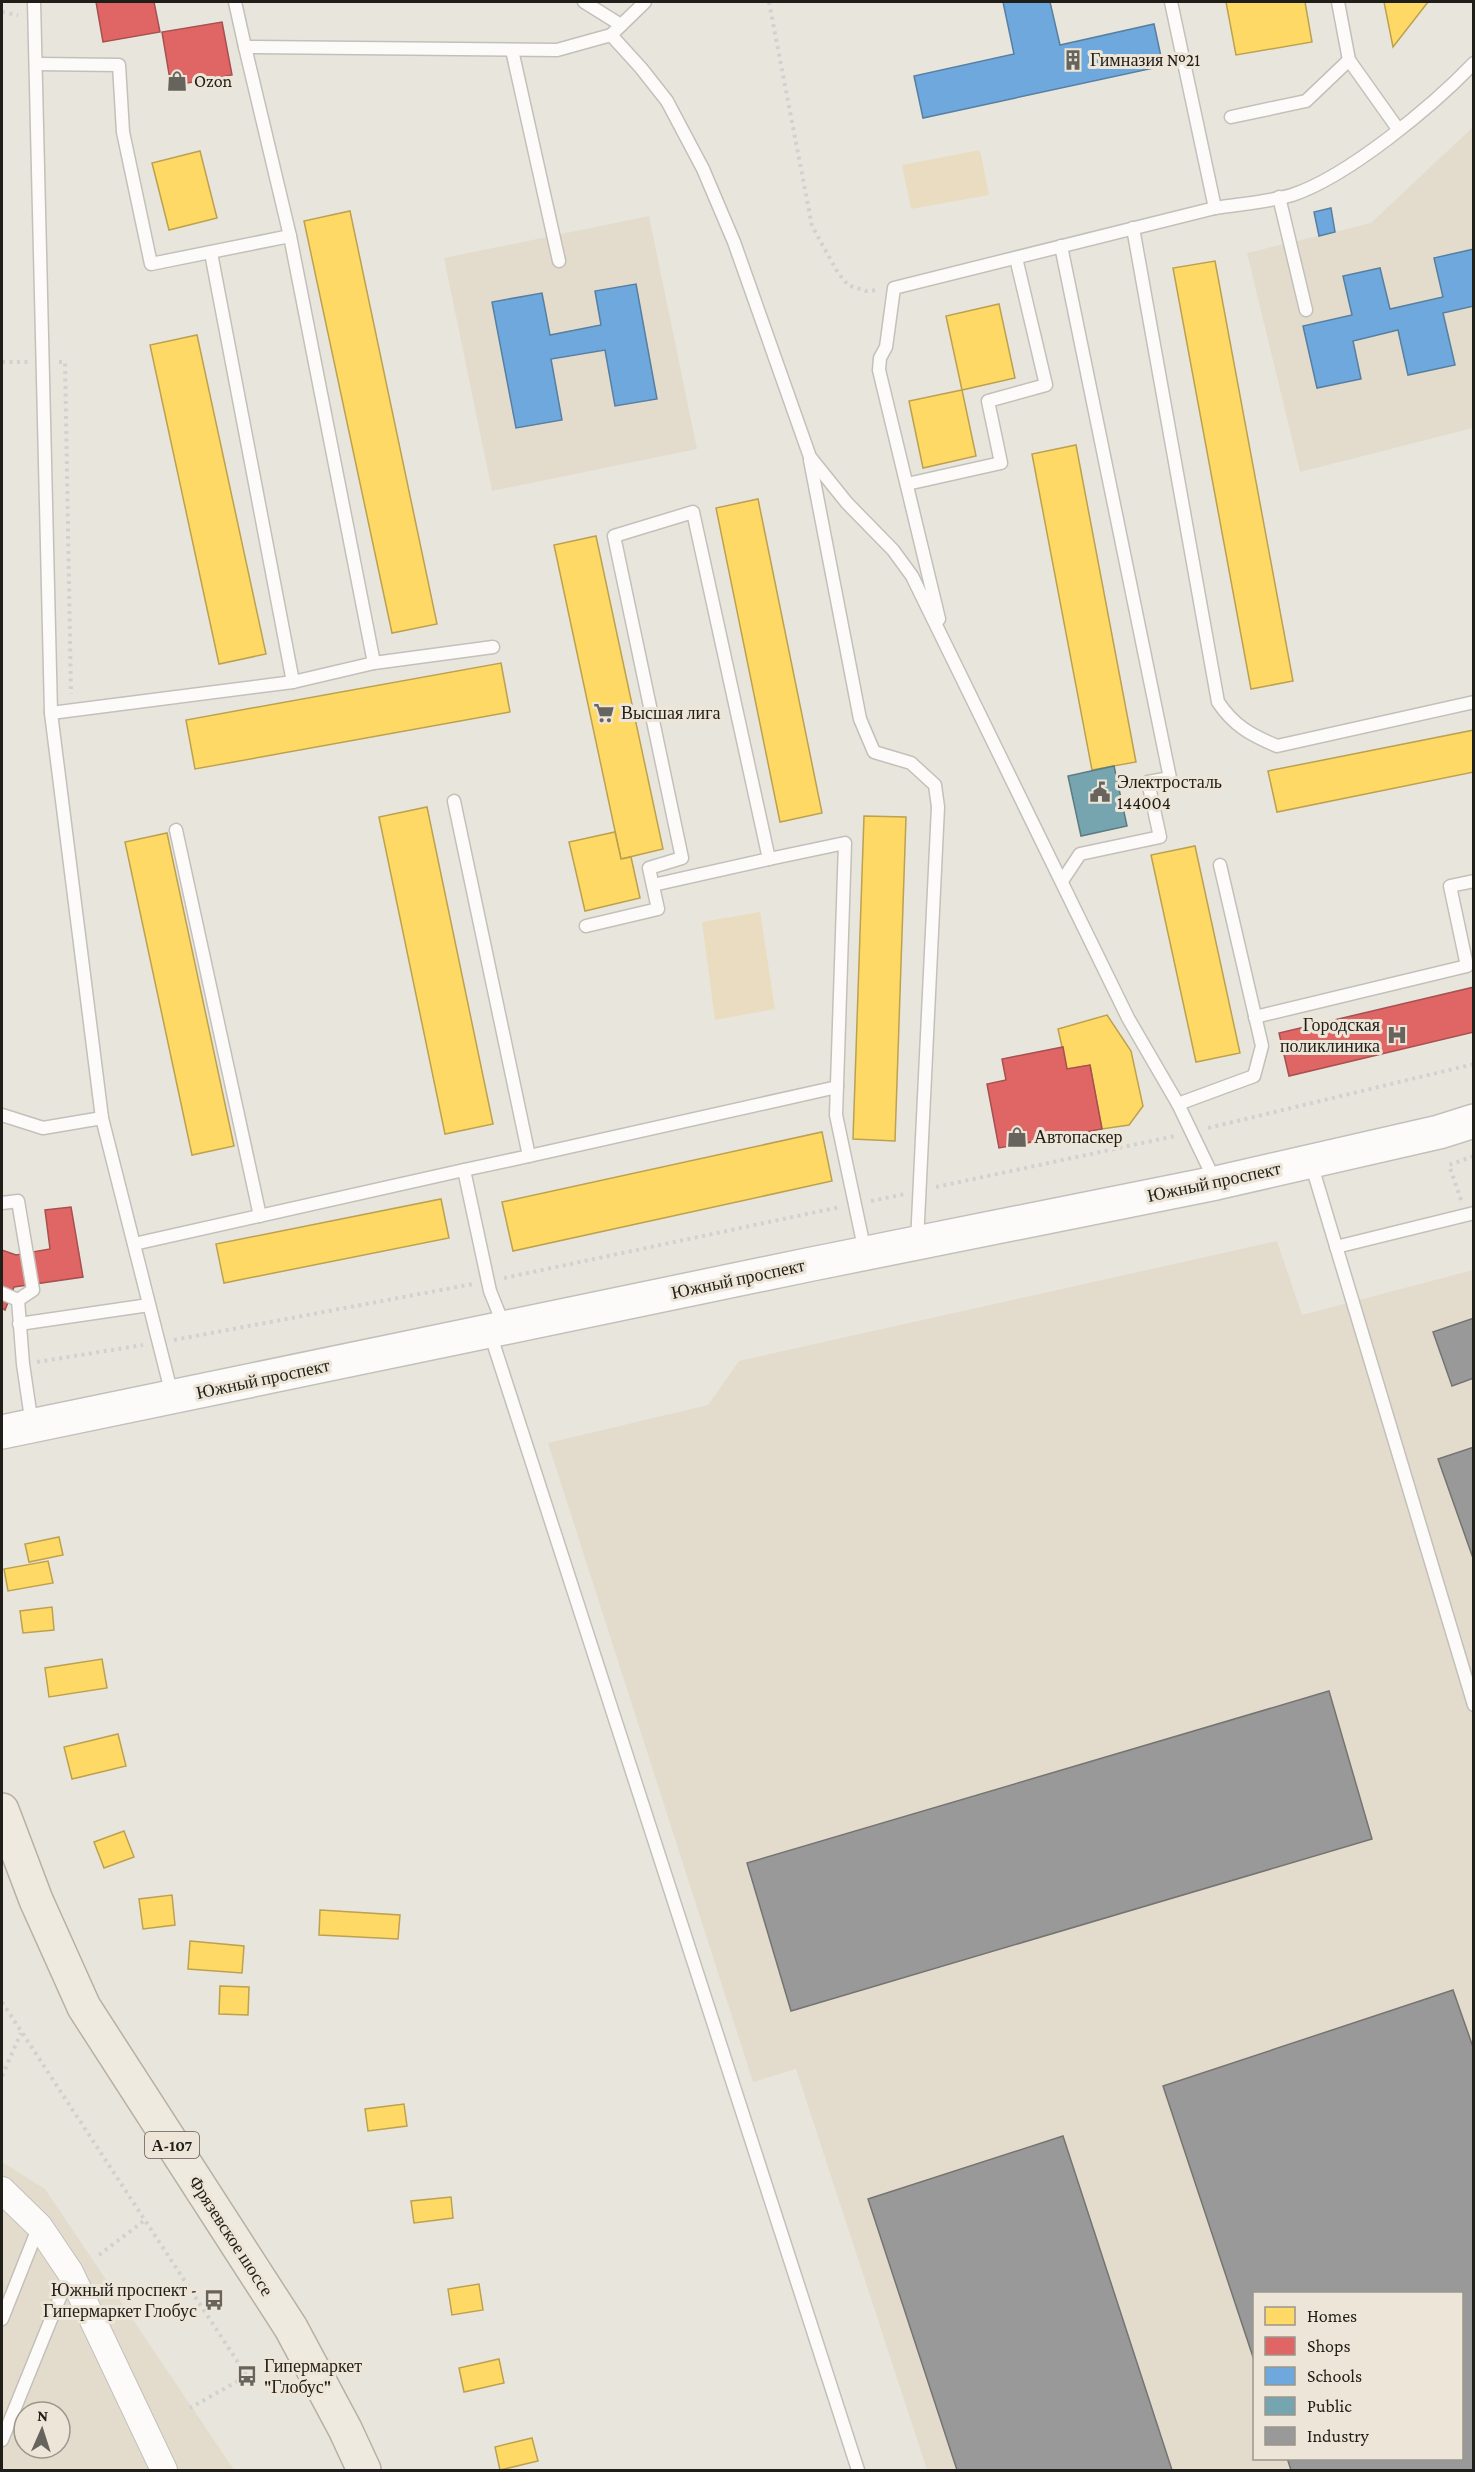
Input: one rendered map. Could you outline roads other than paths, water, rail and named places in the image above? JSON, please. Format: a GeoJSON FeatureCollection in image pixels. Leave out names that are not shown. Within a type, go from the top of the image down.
{"type":"FeatureCollection","features":[{"type":"Feature","properties":{"kind":"highway","name":"Фрязевское шоссе"},"geometry":{"type":"LineString","coordinates":[[2,1810],[36,1900],[84,2007],[291,2328],[345,2429],[364,2470]]}},
{"type":"Feature","properties":{"kind":"main road","name":"Южный проспект"},"geometry":{"type":"LineString","coordinates":[[17,1429],[865,1253],[1216,1183],[1311,1162],[1473,1121]]}},
{"type":"Feature","properties":{"kind":"street"},"geometry":{"type":"LineString","coordinates":[[3,2194],[39,2226],[70,2272],[164,2470]]}},
{"type":"Feature","properties":{"kind":"lane"},"geometry":{"type":"LineString","coordinates":[[34,2],[38,64],[51,713],[102,1118],[173,1398]]}},
{"type":"Feature","properties":{"kind":"lane"},"geometry":{"type":"LineString","coordinates":[[235,2],[290,236],[374,663]]}},
{"type":"Feature","properties":{"kind":"lane"},"geometry":{"type":"LineString","coordinates":[[584,2],[621,25]]}},
{"type":"Feature","properties":{"kind":"lane"},"geometry":{"type":"LineString","coordinates":[[245,47],[556,50],[611,35],[645,2]]}},
{"type":"Feature","properties":{"kind":"lane"},"geometry":{"type":"LineString","coordinates":[[1171,2],[1215,208]]}},
{"type":"Feature","properties":{"kind":"lane"},"geometry":{"type":"LineString","coordinates":[[1338,2],[1349,60],[1398,129]]}},
{"type":"Feature","properties":{"kind":"lane"},"geometry":{"type":"LineString","coordinates":[[611,35],[667,101],[703,169],[734,242],[810,457],[860,719],[874,752],[911,762],[935,785],[938,807],[917,1243]]}},
{"type":"Feature","properties":{"kind":"lane"},"geometry":{"type":"LineString","coordinates":[[512,50],[559,261]]}},
{"type":"Feature","properties":{"kind":"lane"},"geometry":{"type":"LineString","coordinates":[[1231,117],[1306,101],[1349,60]]}},
{"type":"Feature","properties":{"kind":"lane"},"geometry":{"type":"LineString","coordinates":[[943,638],[879,370],[880,358],[886,347],[894,288],[1215,208],[1291,195],[1333,177],[1451,87],[1473,63]]}},
{"type":"Feature","properties":{"kind":"lane"},"geometry":{"type":"LineString","coordinates":[[38,64],[119,65],[123,132],[151,264],[211,254],[290,236]]}},
{"type":"Feature","properties":{"kind":"lane"},"geometry":{"type":"LineString","coordinates":[[1279,197],[1306,310]]}},
{"type":"Feature","properties":{"kind":"lane"},"geometry":{"type":"LineString","coordinates":[[1134,228],[1218,702],[1229,718],[1247,734],[1277,746],[1473,702]]}},
{"type":"Feature","properties":{"kind":"lane"},"geometry":{"type":"LineString","coordinates":[[1061,246],[1170,778],[1148,782],[1160,837],[1080,854],[1062,881]]}},
{"type":"Feature","properties":{"kind":"lane"},"geometry":{"type":"LineString","coordinates":[[211,254],[293,682]]}},
{"type":"Feature","properties":{"kind":"lane"},"geometry":{"type":"LineString","coordinates":[[907,484],[1001,463],[988,401],[1046,385],[1016,258]]}},
{"type":"Feature","properties":{"kind":"lane"},"geometry":{"type":"LineString","coordinates":[[810,457],[847,503],[893,550],[912,576],[1128,1018],[1178,1104],[1216,1183]]}},
{"type":"Feature","properties":{"kind":"lane"},"geometry":{"type":"LineString","coordinates":[[586,926],[658,909],[649,868],[682,858],[614,536],[693,512],[769,859]]}},
{"type":"Feature","properties":{"kind":"lane"},"geometry":{"type":"LineString","coordinates":[[51,713],[293,682],[374,663],[492,646]]}},
{"type":"Feature","properties":{"kind":"lane"},"geometry":{"type":"LineString","coordinates":[[454,801],[529,1156]]}},
{"type":"Feature","properties":{"kind":"lane"},"geometry":{"type":"LineString","coordinates":[[176,830],[260,1216]]}},
{"type":"Feature","properties":{"kind":"lane"},"geometry":{"type":"LineString","coordinates":[[653,885],[845,843],[836,1115],[865,1253]]}},
{"type":"Feature","properties":{"kind":"lane"},"geometry":{"type":"LineString","coordinates":[[1178,1104],[1254,1076],[1262,1046],[1220,865]]}},
{"type":"Feature","properties":{"kind":"lane"},"geometry":{"type":"LineString","coordinates":[[1255,1017],[1467,966],[1450,886],[1473,881]]}},
{"type":"Feature","properties":{"kind":"lane"},"geometry":{"type":"LineString","coordinates":[[134,1244],[837,1087]]}},
{"type":"Feature","properties":{"kind":"lane"},"geometry":{"type":"LineString","coordinates":[[2,1115],[43,1128],[102,1118]]}},
{"type":"Feature","properties":{"kind":"lane"},"geometry":{"type":"LineString","coordinates":[[1311,1162],[1473,1705]]}},
{"type":"Feature","properties":{"kind":"lane"},"geometry":{"type":"LineString","coordinates":[[464,1170],[497,1329],[858,2470]]}},
{"type":"Feature","properties":{"kind":"lane"},"geometry":{"type":"LineString","coordinates":[[2,1203],[18,1201],[33,1290],[18,1300]]}},
{"type":"Feature","properties":{"kind":"lane"},"geometry":{"type":"LineString","coordinates":[[1336,1248],[1470,1214]]}},
{"type":"Feature","properties":{"kind":"lane"},"geometry":{"type":"LineString","coordinates":[[2,1293],[18,1300]]}},
{"type":"Feature","properties":{"kind":"lane"},"geometry":{"type":"LineString","coordinates":[[17,1429],[23,1364],[18,1300]]}},
{"type":"Feature","properties":{"kind":"lane"},"geometry":{"type":"LineString","coordinates":[[19,1324],[149,1305]]}},
{"type":"Feature","properties":{"kind":"lane"},"geometry":{"type":"LineString","coordinates":[[2,2319],[39,2226]]}},
{"type":"Feature","properties":{"kind":"lane"},"geometry":{"type":"LineString","coordinates":[[2,2440],[70,2272]]}},
{"type":"Feature","properties":{"kind":"place","name":"Гимназия №21"},"geometry":{"type":"Point","coordinates":[1073,60]}},
{"type":"Feature","properties":{"kind":"place","name":"Ozon"},"geometry":{"type":"Point","coordinates":[177,81]}},
{"type":"Feature","properties":{"kind":"place","name":"Высшая лига"},"geometry":{"type":"Point","coordinates":[604,713]}},
{"type":"Feature","properties":{"kind":"place","name":"Электросталь 144004"},"geometry":{"type":"Point","coordinates":[1100,792]}},
{"type":"Feature","properties":{"kind":"place","name":"Городская поликлиника"},"geometry":{"type":"Point","coordinates":[1397,1035]}},
{"type":"Feature","properties":{"kind":"place","name":"Автопаскер"},"geometry":{"type":"Point","coordinates":[1017,1137]}},
{"type":"Feature","properties":{"kind":"place","name":"Южный проспект - Гипермаркет Глобус"},"geometry":{"type":"Point","coordinates":[214,2300]}},
{"type":"Feature","properties":{"kind":"place","name":"Гипермаркет \"Глобус\""},"geometry":{"type":"Point","coordinates":[247,2376]}}]}
